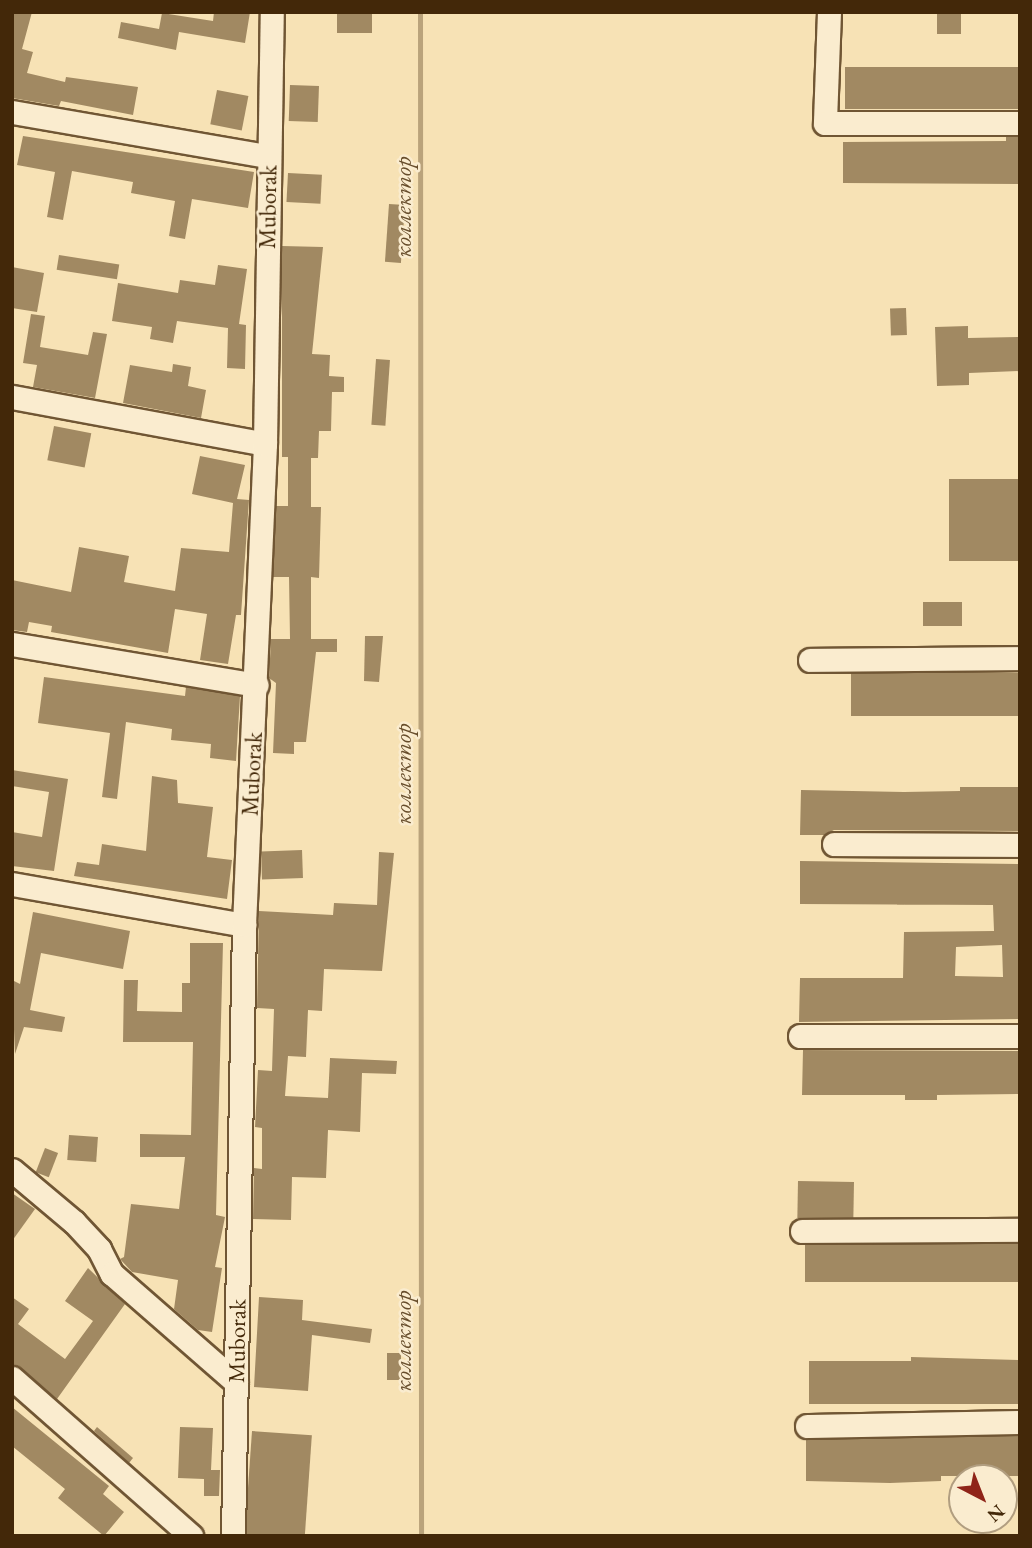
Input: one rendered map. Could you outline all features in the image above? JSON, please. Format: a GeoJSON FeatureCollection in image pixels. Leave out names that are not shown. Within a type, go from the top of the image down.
{"type":"FeatureCollection","features":[{"type":"Feature","properties":{"kind":"street","name":"Muborak"},"geometry":{"type":"LineString","coordinates":[[233,1536],[244,925],[257,684],[265,444],[272,12]]}},
{"type":"Feature","properties":{"kind":"street"},"geometry":{"type":"LineString","coordinates":[[830,12],[825,123],[1020,123]]}},
{"type":"Feature","properties":{"kind":"street"},"geometry":{"type":"LineString","coordinates":[[12,112],[268,156]]}},
{"type":"Feature","properties":{"kind":"street"},"geometry":{"type":"LineString","coordinates":[[12,397],[265,444]]}},
{"type":"Feature","properties":{"kind":"street"},"geometry":{"type":"LineString","coordinates":[[12,643],[257,684]]}},
{"type":"Feature","properties":{"kind":"street"},"geometry":{"type":"LineString","coordinates":[[810,660],[1020,658]]}},
{"type":"Feature","properties":{"kind":"street"},"geometry":{"type":"LineString","coordinates":[[834,844],[1020,845]]}},
{"type":"Feature","properties":{"kind":"street"},"geometry":{"type":"LineString","coordinates":[[12,884],[244,925]]}},
{"type":"Feature","properties":{"kind":"street"},"geometry":{"type":"LineString","coordinates":[[800,1036],[1020,1036]]}},
{"type":"Feature","properties":{"kind":"street"},"geometry":{"type":"LineString","coordinates":[[12,1170],[74,1222],[99,1249],[112,1274],[236,1382]]}},
{"type":"Feature","properties":{"kind":"street"},"geometry":{"type":"LineString","coordinates":[[802,1231],[1020,1230]]}},
{"type":"Feature","properties":{"kind":"street"},"geometry":{"type":"LineString","coordinates":[[12,1378],[191,1536]]}},
{"type":"Feature","properties":{"kind":"street"},"geometry":{"type":"LineString","coordinates":[[807,1426],[1020,1422]]}},
{"type":"Feature","properties":{"kind":"building"},"geometry":{"type":"Polygon","coordinates":[[[12,12],[32,12],[22,49],[33,52],[27,73],[65,82],[66,77],[138,87],[133,115],[61,101],[59,106],[12,98],[12,12]]]}},
{"type":"Feature","properties":{"kind":"building"},"geometry":{"type":"Polygon","coordinates":[[[214,12],[250,12],[245,43],[179,32],[176,50],[118,38],[121,22],[159,29],[162,13],[213,21],[214,12]]]}},
{"type":"Feature","properties":{"kind":"building"},"geometry":{"type":"Polygon","coordinates":[[[337,12],[372,12],[372,33],[337,33],[337,12]]]}},
{"type":"Feature","properties":{"kind":"building"},"geometry":{"type":"Polygon","coordinates":[[[937,12],[961,12],[961,34],[937,34],[937,12]]]}},
{"type":"Feature","properties":{"kind":"building"},"geometry":{"type":"Polygon","coordinates":[[[845,67],[1020,67],[1020,109],[845,109],[845,67]]]}},
{"type":"Feature","properties":{"kind":"building"},"geometry":{"type":"Polygon","coordinates":[[[290,85],[319,86],[318,122],[289,121],[290,85]]]}},
{"type":"Feature","properties":{"kind":"building"},"geometry":{"type":"Polygon","coordinates":[[[217,90],[248,96],[242,130],[210,124],[217,90]]]}},
{"type":"Feature","properties":{"kind":"building"},"geometry":{"type":"Polygon","coordinates":[[[23,136],[254,172],[248,208],[192,199],[185,239],[169,236],[175,201],[131,193],[133,182],[72,171],[63,220],[47,217],[55,172],[17,165],[23,136]]]}},
{"type":"Feature","properties":{"kind":"building"},"geometry":{"type":"Polygon","coordinates":[[[1006,137],[1020,137],[1020,184],[843,183],[843,142],[1006,141],[1006,137]]]}},
{"type":"Feature","properties":{"kind":"building"},"geometry":{"type":"Polygon","coordinates":[[[288,173],[322,175],[320,204],[286,202],[288,173]]]}},
{"type":"Feature","properties":{"kind":"building"},"geometry":{"type":"Polygon","coordinates":[[[389,204],[405,205],[401,263],[385,262],[389,204]]]}},
{"type":"Feature","properties":{"kind":"building"},"geometry":{"type":"Polygon","coordinates":[[[282,246],[323,247],[312,354],[330,355],[329,376],[344,377],[344,392],[332,392],[331,431],[319,431],[318,458],[311,458],[311,507],[321,507],[319,578],[311,577],[311,639],[337,639],[337,652],[316,652],[306,742],[294,742],[294,754],[273,753],[276,683],[269,678],[271,639],[290,639],[289,577],[273,577],[276,506],[288,506],[288,457],[282,457],[282,246]]]}},
{"type":"Feature","properties":{"kind":"building"},"geometry":{"type":"Polygon","coordinates":[[[59,255],[119,265],[117,279],[57,270],[59,255]]]}},
{"type":"Feature","properties":{"kind":"building"},"geometry":{"type":"Polygon","coordinates":[[[218,265],[247,269],[239,324],[246,325],[245,369],[227,368],[228,328],[177,321],[173,343],[150,339],[152,327],[112,321],[118,283],[178,293],[180,280],[215,285],[218,265]]]}},
{"type":"Feature","properties":{"kind":"building"},"geometry":{"type":"Polygon","coordinates":[[[12,267],[44,273],[37,312],[12,308],[12,267]]]}},
{"type":"Feature","properties":{"kind":"building"},"geometry":{"type":"Polygon","coordinates":[[[906,308],[907,335],[891,336],[890,309],[906,308]]]}},
{"type":"Feature","properties":{"kind":"building"},"geometry":{"type":"Polygon","coordinates":[[[31,314],[45,316],[40,347],[88,355],[93,332],[107,334],[95,398],[33,387],[37,365],[23,363],[31,314]]]}},
{"type":"Feature","properties":{"kind":"building"},"geometry":{"type":"Polygon","coordinates":[[[968,326],[968,338],[1020,337],[1020,371],[969,373],[969,385],[937,386],[935,327],[968,326]]]}},
{"type":"Feature","properties":{"kind":"building"},"geometry":{"type":"Polygon","coordinates":[[[376,359],[390,360],[385,426],[371,425],[376,359]]]}},
{"type":"Feature","properties":{"kind":"building"},"geometry":{"type":"Polygon","coordinates":[[[173,364],[191,367],[188,386],[206,390],[201,418],[123,403],[130,365],[172,372],[173,364]]]}},
{"type":"Feature","properties":{"kind":"building"},"geometry":{"type":"Polygon","coordinates":[[[54,426],[91,433],[85,468],[47,460],[54,426]]]}},
{"type":"Feature","properties":{"kind":"building"},"geometry":{"type":"Polygon","coordinates":[[[200,456],[245,465],[237,499],[249,500],[241,615],[236,615],[228,664],[200,660],[207,614],[175,609],[168,653],[51,632],[52,626],[29,622],[27,632],[12,630],[12,580],[71,592],[79,547],[129,556],[124,582],[175,591],[181,548],[229,552],[233,503],[192,494],[200,456]]]}},
{"type":"Feature","properties":{"kind":"building"},"geometry":{"type":"Polygon","coordinates":[[[949,479],[1020,479],[1020,561],[949,561],[949,479]]]}},
{"type":"Feature","properties":{"kind":"building"},"geometry":{"type":"Polygon","coordinates":[[[923,602],[962,602],[962,626],[923,626],[923,602]]]}},
{"type":"Feature","properties":{"kind":"building"},"geometry":{"type":"Polygon","coordinates":[[[365,636],[383,636],[379,682],[364,681],[365,636]]]}},
{"type":"Feature","properties":{"kind":"building"},"geometry":{"type":"Polygon","coordinates":[[[851,673],[1020,673],[1020,716],[851,716],[851,673]]]}},
{"type":"Feature","properties":{"kind":"building"},"geometry":{"type":"Polygon","coordinates":[[[44,677],[185,696],[186,687],[240,696],[236,761],[210,758],[211,744],[171,740],[172,729],[126,722],[117,799],[102,797],[110,733],[38,723],[44,677]]]}},
{"type":"Feature","properties":{"kind":"building"},"geometry":{"type":"Polygon","coordinates":[[[12,770],[68,779],[54,871],[12,866],[12,832],[42,837],[49,792],[12,786],[12,770]]]}},
{"type":"Feature","properties":{"kind":"building"},"geometry":{"type":"Polygon","coordinates":[[[152,776],[177,780],[178,803],[213,807],[207,857],[232,860],[227,899],[74,876],[77,862],[99,865],[102,844],[146,851],[152,776]]]}},
{"type":"Feature","properties":{"kind":"building"},"geometry":{"type":"Polygon","coordinates":[[[960,787],[1020,787],[1020,831],[834,830],[824,835],[800,835],[801,790],[960,791],[960,787]]]}},
{"type":"Feature","properties":{"kind":"building"},"geometry":{"type":"Polygon","coordinates":[[[302,850],[303,878],[262,879],[261,851],[302,850]]]}},
{"type":"Feature","properties":{"kind":"building"},"geometry":{"type":"Polygon","coordinates":[[[379,852],[394,853],[382,971],[324,969],[322,1011],[308,1010],[306,1057],[288,1056],[285,1096],[328,1098],[330,1058],[397,1061],[396,1074],[362,1073],[360,1132],[328,1130],[326,1178],[292,1177],[291,1220],[253,1219],[254,1168],[262,1169],[262,1128],[255,1127],[258,1070],[272,1071],[274,1009],[257,1008],[259,911],[333,915],[334,903],[377,905],[379,852]]]}},
{"type":"Feature","properties":{"kind":"building"},"geometry":{"type":"Polygon","coordinates":[[[800,861],[1020,864],[1020,1019],[799,1022],[800,978],[903,978],[904,932],[994,931],[993,905],[800,904],[800,861]],[[1002,945],[956,947],[955,976],[1003,977],[1002,945]]]}},
{"type":"Feature","properties":{"kind":"building"},"geometry":{"type":"Polygon","coordinates":[[[33,912],[130,931],[123,969],[41,953],[30,1010],[65,1017],[62,1032],[24,1027],[15,1054],[12,980],[20,984],[33,912]]]}},
{"type":"Feature","properties":{"kind":"building"},"geometry":{"type":"Polygon","coordinates":[[[190,943],[223,943],[216,1215],[225,1217],[215,1267],[222,1268],[212,1332],[198,1330],[174,1309],[178,1280],[132,1272],[120,1259],[124,1257],[131,1204],[179,1209],[185,1157],[140,1157],[140,1134],[191,1135],[193,1042],[123,1042],[124,980],[138,980],[137,1011],[182,1012],[182,983],[190,983],[190,943]]]}},
{"type":"Feature","properties":{"kind":"building"},"geometry":{"type":"Polygon","coordinates":[[[803,1050],[1020,1051],[1020,1094],[937,1095],[937,1100],[905,1100],[905,1095],[802,1095],[803,1050]]]}},
{"type":"Feature","properties":{"kind":"building"},"geometry":{"type":"Polygon","coordinates":[[[69,1135],[98,1137],[96,1162],[67,1160],[69,1135]]]}},
{"type":"Feature","properties":{"kind":"building"},"geometry":{"type":"Polygon","coordinates":[[[45,1148],[58,1153],[49,1177],[36,1172],[45,1148]]]}},
{"type":"Feature","properties":{"kind":"building"},"geometry":{"type":"Polygon","coordinates":[[[798,1181],[854,1182],[853,1219],[797,1218],[798,1181]]]}},
{"type":"Feature","properties":{"kind":"building"},"geometry":{"type":"Polygon","coordinates":[[[12,1193],[35,1209],[12,1241],[12,1193]]]}},
{"type":"Feature","properties":{"kind":"building"},"geometry":{"type":"Polygon","coordinates":[[[805,1244],[1020,1244],[1020,1282],[805,1282],[805,1244]]]}},
{"type":"Feature","properties":{"kind":"building"},"geometry":{"type":"Polygon","coordinates":[[[88,1268],[125,1304],[57,1399],[12,1364],[12,1297],[29,1309],[18,1324],[65,1359],[93,1321],[65,1301],[88,1268]]]}},
{"type":"Feature","properties":{"kind":"building"},"geometry":{"type":"Polygon","coordinates":[[[259,1297],[303,1300],[302,1320],[372,1329],[370,1343],[312,1335],[308,1391],[254,1387],[259,1297]]]}},
{"type":"Feature","properties":{"kind":"building"},"geometry":{"type":"Polygon","coordinates":[[[387,1353],[401,1353],[401,1380],[387,1380],[387,1353]]]}},
{"type":"Feature","properties":{"kind":"building"},"geometry":{"type":"Polygon","coordinates":[[[911,1357],[1020,1360],[1020,1404],[809,1404],[809,1361],[911,1361],[911,1357]]]}},
{"type":"Feature","properties":{"kind":"building"},"geometry":{"type":"Polygon","coordinates":[[[12,1407],[109,1486],[103,1494],[124,1512],[104,1536],[58,1498],[65,1489],[12,1446],[12,1407]]]}},
{"type":"Feature","properties":{"kind":"building"},"geometry":{"type":"Polygon","coordinates":[[[97,1427],[133,1458],[129,1463],[94,1431],[97,1427]]]}},
{"type":"Feature","properties":{"kind":"building"},"geometry":{"type":"Polygon","coordinates":[[[180,1427],[213,1428],[211,1470],[220,1470],[219,1496],[204,1496],[204,1479],[178,1478],[180,1427]]]}},
{"type":"Feature","properties":{"kind":"building"},"geometry":{"type":"Polygon","coordinates":[[[252,1431],[312,1435],[305,1536],[245,1535],[252,1431]]]}},
{"type":"Feature","properties":{"kind":"building"},"geometry":{"type":"Polygon","coordinates":[[[1020,1436],[1020,1476],[1018,1464],[948,1464],[948,1476],[941,1476],[941,1481],[806,1481],[806,1440],[1020,1436]]]}},
{"type":"Feature","properties":{"kind":"waterway","name":"коллектор"},"geometry":{"type":"LineString","coordinates":[[420,12],[421,1536]]}}]}
